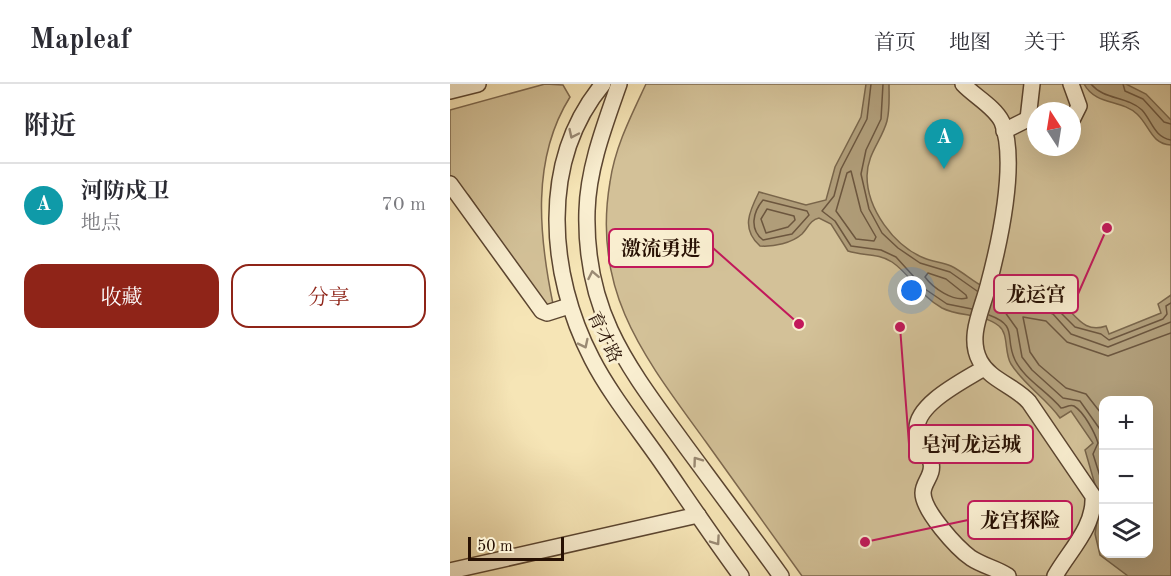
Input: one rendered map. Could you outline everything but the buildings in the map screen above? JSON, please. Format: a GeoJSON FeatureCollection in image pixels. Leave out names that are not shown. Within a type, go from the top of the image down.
{"type":"FeatureCollection","features":[{"type":"Feature","properties":{"kind":"street"},"geometry":{"type":"LineString","coordinates":[[450,90],[478,84]]}},
{"type":"Feature","properties":{"kind":"street","name":"育才路"},"geometry":{"type":"LineString","coordinates":[[603,84],[594,95],[570,140],[560,180],[556,215],[559,254],[569,306],[593,361],[741,576]]}},
{"type":"Feature","properties":{"kind":"street","name":"育才路"},"geometry":{"type":"LineString","coordinates":[[619,84],[592,170],[587,210],[589,252],[602,312],[627,366],[781,576]]}},
{"type":"Feature","properties":{"kind":"street"},"geometry":{"type":"LineString","coordinates":[[963,84],[995,111],[1004,131],[1008,189],[989,285],[975,329],[976,348],[984,368],[1020,392],[1029,402],[1093,496],[1091,513],[1079,541],[1055,576]]}},
{"type":"Feature","properties":{"kind":"street"},"geometry":{"type":"LineString","coordinates":[[1032,84],[1032,102]]}},
{"type":"Feature","properties":{"kind":"street"},"geometry":{"type":"LineString","coordinates":[[1071,84],[1078,102]]}},
{"type":"Feature","properties":{"kind":"street"},"geometry":{"type":"LineString","coordinates":[[1004,131],[1027,124]]}},
{"type":"Feature","properties":{"kind":"street"},"geometry":{"type":"LineString","coordinates":[[450,184],[542,311],[547,313],[569,306]]}},
{"type":"Feature","properties":{"kind":"street"},"geometry":{"type":"LineString","coordinates":[[984,368],[929,404],[921,415],[916,428],[918,438],[931,461],[932,472],[923,492],[925,503],[954,543],[972,559],[995,567],[1008,576]]}},
{"type":"Feature","properties":{"kind":"street"},"geometry":{"type":"LineString","coordinates":[[450,571],[698,515]]}},
{"type":"Feature","properties":{"kind":"shaded area"},"geometry":{"type":"Polygon","coordinates":[[[545,84],[563,85],[570,97],[557,121],[544,172],[542,225],[553,304],[546,307],[469,196],[450,176],[450,110],[545,84]]]}},
{"type":"Feature","properties":{"kind":"shaded area"},"geometry":{"type":"Polygon","coordinates":[[[646,84],[1171,84],[1171,576],[802,576],[644,353],[628,322],[616,291],[609,258],[606,222],[612,169],[629,120],[646,84]]]}},
{"type":"Feature","properties":{"kind":"water"},"geometry":{"type":"Polygon","coordinates":[[[866,84],[889,84],[888,116],[885,128],[869,161],[868,189],[884,225],[902,245],[927,259],[951,266],[988,289],[1056,300],[1080,322],[1091,327],[1106,326],[1109,334],[1161,313],[1158,304],[1171,295],[1171,576],[1128,576],[1104,558],[1153,558],[1153,396],[1099,396],[1099,499],[1085,450],[1093,443],[1071,411],[1060,418],[1016,372],[1009,360],[1004,334],[999,326],[986,319],[942,308],[927,297],[892,262],[881,257],[848,251],[831,224],[819,218],[811,222],[802,234],[788,242],[760,246],[754,240],[750,233],[749,220],[752,206],[759,192],[806,205],[826,200],[835,167],[861,117],[866,84]]]}},
{"type":"Feature","properties":{"kind":"water"},"geometry":{"type":"Polygon","coordinates":[[[1084,84],[1126,84],[1146,94],[1171,120],[1171,145],[1164,144],[1155,138],[1131,109],[1095,96],[1084,84]]]}},
{"type":"Feature","properties":{"kind":"water"},"geometry":{"type":"Polygon","coordinates":[[[1099,508],[1099,551],[1095,534],[1099,508]]]}},
{"type":"Feature","properties":{"kind":"place","name":"河防戍卫"},"geometry":{"type":"Point","coordinates":[944,169]}},
{"type":"Feature","properties":{"kind":"place","name":"龙运宫"},"geometry":{"type":"Point","coordinates":[1107,228]}},
{"type":"Feature","properties":{"kind":"place","name":"激流勇进"},"geometry":{"type":"Point","coordinates":[799,324]}},
{"type":"Feature","properties":{"kind":"place","name":"皂河龙运城"},"geometry":{"type":"Point","coordinates":[900,327]}},
{"type":"Feature","properties":{"kind":"place","name":"龙宫探险"},"geometry":{"type":"Point","coordinates":[865,542]}}]}
